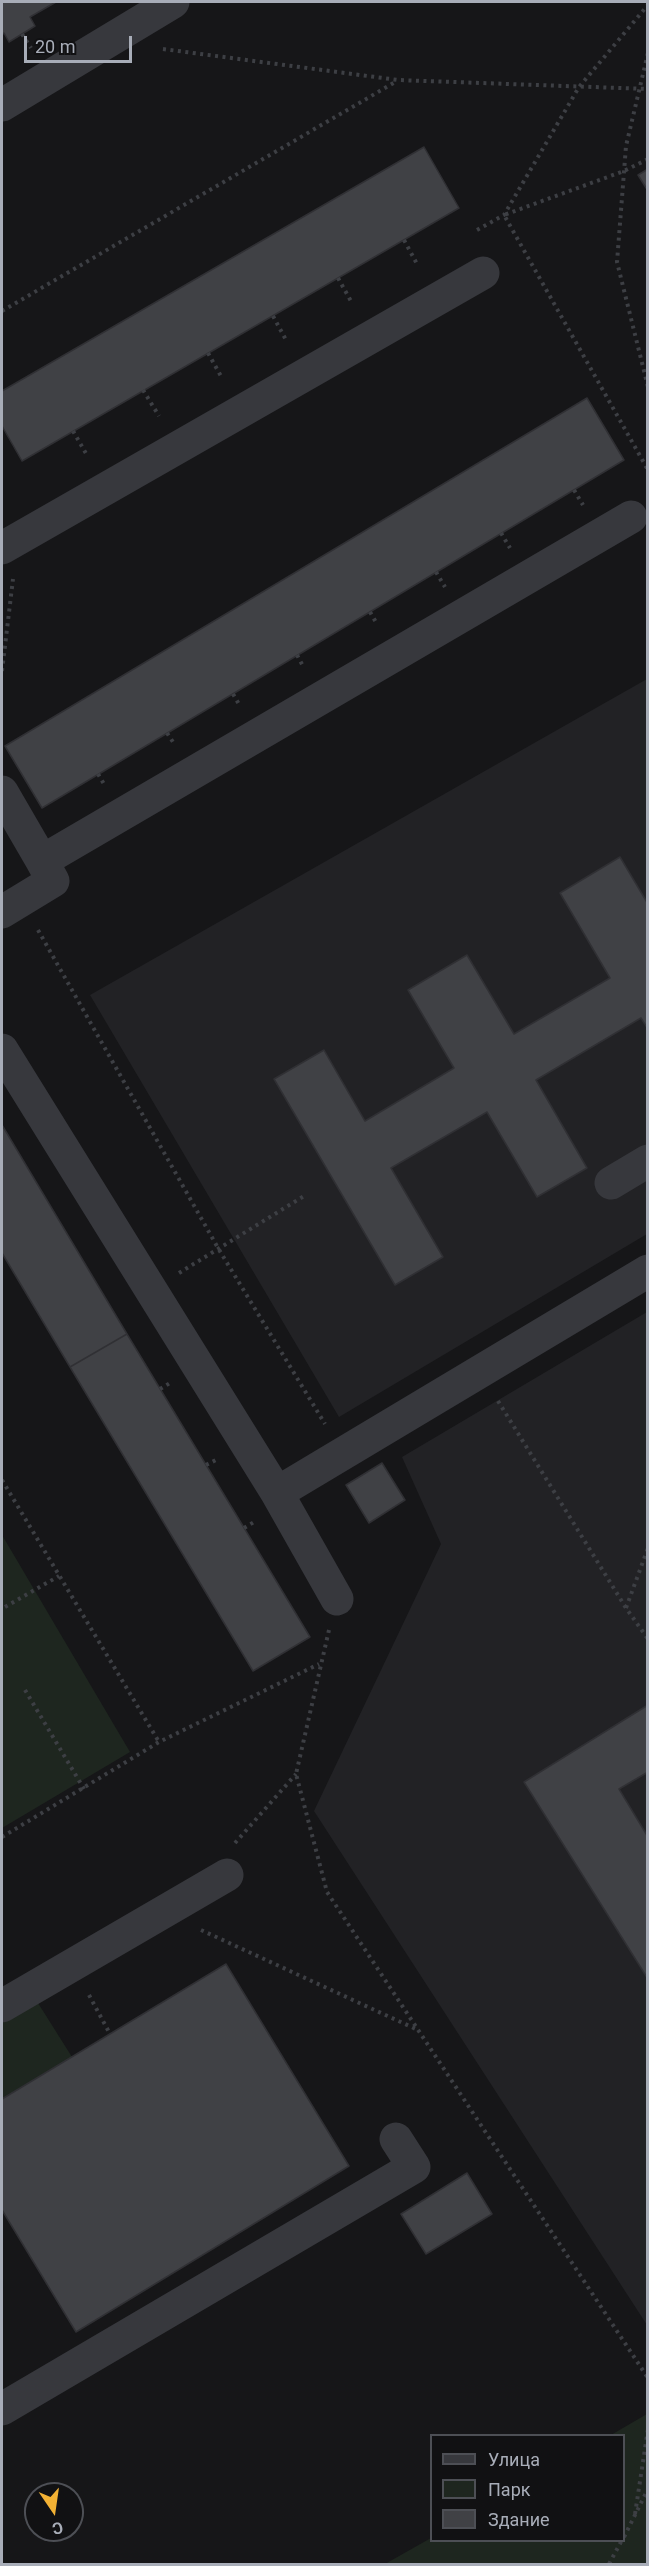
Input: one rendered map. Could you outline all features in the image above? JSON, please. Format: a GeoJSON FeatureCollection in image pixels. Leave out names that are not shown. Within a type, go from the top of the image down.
{"type":"FeatureCollection","features":[{"type":"Feature","properties":{"kind":"lane"},"geometry":{"type":"LineString","coordinates":[[2,105],[172,2]]}},
{"type":"Feature","properties":{"kind":"lane"},"geometry":{"type":"LineString","coordinates":[[10,543],[483,273]]}},
{"type":"Feature","properties":{"kind":"lane"},"geometry":{"type":"LineString","coordinates":[[42,861],[631,517]]}},
{"type":"Feature","properties":{"kind":"lane"},"geometry":{"type":"LineString","coordinates":[[2,792],[53,881],[11,906]]}},
{"type":"Feature","properties":{"kind":"lane"},"geometry":{"type":"LineString","coordinates":[[2,1050],[277,1493],[337,1599]]}},
{"type":"Feature","properties":{"kind":"lane"},"geometry":{"type":"LineString","coordinates":[[611,1183],[648,1161]]}},
{"type":"Feature","properties":{"kind":"lane"},"geometry":{"type":"LineString","coordinates":[[277,1493],[648,1271]]}},
{"type":"Feature","properties":{"kind":"lane"},"geometry":{"type":"LineString","coordinates":[[2,2006],[227,1875]]}},
{"type":"Feature","properties":{"kind":"lane"},"geometry":{"type":"LineString","coordinates":[[2,2409],[414,2167],[396,2139]]}},
{"type":"Feature","properties":{"kind":"path"},"geometry":{"type":"LineString","coordinates":[[504,215],[579,87],[648,5]]}},
{"type":"Feature","properties":{"kind":"path"},"geometry":{"type":"LineString","coordinates":[[125,31],[134,45],[398,80],[648,89]]}},
{"type":"Feature","properties":{"kind":"path"},"geometry":{"type":"LineString","coordinates":[[22,33],[35,54]]}},
{"type":"Feature","properties":{"kind":"path"},"geometry":{"type":"LineString","coordinates":[[648,53],[626,146],[617,262],[648,387]]}},
{"type":"Feature","properties":{"kind":"path"},"geometry":{"type":"LineString","coordinates":[[2,311],[398,80]]}},
{"type":"Feature","properties":{"kind":"path"},"geometry":{"type":"LineString","coordinates":[[477,230],[504,215],[624,171],[648,159]]}},
{"type":"Feature","properties":{"kind":"path"},"geometry":{"type":"LineString","coordinates":[[504,215],[648,470]]}},
{"type":"Feature","properties":{"kind":"path"},"geometry":{"type":"LineString","coordinates":[[404,240],[417,264]]}},
{"type":"Feature","properties":{"kind":"path"},"geometry":{"type":"LineString","coordinates":[[338,278],[352,303]]}},
{"type":"Feature","properties":{"kind":"path"},"geometry":{"type":"LineString","coordinates":[[273,316],[286,340]]}},
{"type":"Feature","properties":{"kind":"path"},"geometry":{"type":"LineString","coordinates":[[208,353],[222,378]]}},
{"type":"Feature","properties":{"kind":"path"},"geometry":{"type":"LineString","coordinates":[[143,390],[159,416]]}},
{"type":"Feature","properties":{"kind":"path"},"geometry":{"type":"LineString","coordinates":[[73,431],[88,457]]}},
{"type":"Feature","properties":{"kind":"path"},"geometry":{"type":"LineString","coordinates":[[2,671],[10,543]]}},
{"type":"Feature","properties":{"kind":"path"},"geometry":{"type":"LineString","coordinates":[[11,906],[343,1454]]}},
{"type":"Feature","properties":{"kind":"path"},"geometry":{"type":"LineString","coordinates":[[150,1290],[304,1196]]}},
{"type":"Feature","properties":{"kind":"path"},"geometry":{"type":"LineString","coordinates":[[494,1395],[626,1608],[648,1639]]}},
{"type":"Feature","properties":{"kind":"path"},"geometry":{"type":"LineString","coordinates":[[2,1480],[159,1742]]}},
{"type":"Feature","properties":{"kind":"path"},"geometry":{"type":"LineString","coordinates":[[626,1608],[648,1548]]}},
{"type":"Feature","properties":{"kind":"path"},"geometry":{"type":"LineString","coordinates":[[5,1607],[59,1576]]}},
{"type":"Feature","properties":{"kind":"path"},"geometry":{"type":"LineString","coordinates":[[337,1599],[296,1774],[327,1892],[648,2378]]}},
{"type":"Feature","properties":{"kind":"path"},"geometry":{"type":"LineString","coordinates":[[2,1838],[159,1742],[320,1664]]}},
{"type":"Feature","properties":{"kind":"path"},"geometry":{"type":"LineString","coordinates":[[25,1690],[84,1789]]}},
{"type":"Feature","properties":{"kind":"path"},"geometry":{"type":"LineString","coordinates":[[192,1926],[418,2030]]}},
{"type":"Feature","properties":{"kind":"path"},"geometry":{"type":"LineString","coordinates":[[85,1988],[110,2034]]}},
{"type":"Feature","properties":{"kind":"path"},"geometry":{"type":"LineString","coordinates":[[635,2514],[648,2429]]}},
{"type":"Feature","properties":{"kind":"path"},"geometry":{"type":"LineString","coordinates":[[625,2535],[648,2489]]}},
{"type":"Feature","properties":{"kind":"path"},"geometry":{"type":"LineString","coordinates":[[609,2565],[621,2542]]}},
{"type":"Feature","properties":{"kind":"shaded area"},"geometry":{"type":"Polygon","coordinates":[[[647,679],[647,1234],[339,1417],[90,995],[647,679]]]}},
{"type":"Feature","properties":{"kind":"shaded area"},"geometry":{"type":"Polygon","coordinates":[[[647,1312],[647,2325],[314,1811],[441,1544],[402,1457],[647,1312]]]}},
{"type":"Feature","properties":{"kind":"green space"},"geometry":{"type":"Polygon","coordinates":[[[2,1535],[130,1752],[2,1828],[2,1535]]]}},
{"type":"Feature","properties":{"kind":"green space"},"geometry":{"type":"Polygon","coordinates":[[[38,2003],[72,2057],[2,2099],[2,2023],[38,2003]]]}},
{"type":"Feature","properties":{"kind":"green space"},"geometry":{"type":"Polygon","coordinates":[[[647,2414],[647,2564],[385,2564],[430,2539],[430,2542],[625,2542],[625,2434],[613,2434],[647,2414]]]}},
{"type":"Feature","properties":{"kind":"building"},"geometry":{"type":"Polygon","coordinates":[[[2,2],[56,2],[30,17],[35,26],[9,42],[4,33],[2,35],[2,2]]]}},
{"type":"Feature","properties":{"kind":"building"},"geometry":{"type":"Polygon","coordinates":[[[424,147],[459,208],[22,461],[2,426],[2,391],[424,147]]]}},
{"type":"Feature","properties":{"kind":"building"},"geometry":{"type":"Polygon","coordinates":[[[648,169],[648,191],[638,175],[648,169]]]}},
{"type":"Feature","properties":{"kind":"building"},"geometry":{"type":"Polygon","coordinates":[[[587,398],[624,460],[42,808],[5,746],[587,398]]]}},
{"type":"Feature","properties":{"kind":"building"},"geometry":{"type":"Polygon","coordinates":[[[620,857],[648,904],[648,1029],[641,1018],[536,1080],[587,1168],[537,1197],[487,1112],[391,1168],[443,1257],[395,1285],[274,1079],[324,1050],[365,1121],[454,1068],[408,990],[467,955],[514,1034],[610,978],[560,893],[620,857]]]}},
{"type":"Feature","properties":{"kind":"building"},"geometry":{"type":"Polygon","coordinates":[[[2,1125],[127,1334],[70,1367],[2,1253],[2,1125]]]}},
{"type":"Feature","properties":{"kind":"building"},"geometry":{"type":"Polygon","coordinates":[[[127,1334],[310,1637],[253,1671],[70,1367],[127,1334]]]}},
{"type":"Feature","properties":{"kind":"building"},"geometry":{"type":"Polygon","coordinates":[[[382,1463],[405,1500],[369,1523],[346,1485],[382,1463]]]}},
{"type":"Feature","properties":{"kind":"building"},"geometry":{"type":"Polygon","coordinates":[[[648,1705],[648,1772],[619,1789],[648,1837],[648,1979],[524,1782],[648,1705]]]}},
{"type":"Feature","properties":{"kind":"building"},"geometry":{"type":"Polygon","coordinates":[[[226,1964],[349,2166],[76,2332],[2,2210],[2,2099],[226,1964]]]}},
{"type":"Feature","properties":{"kind":"building"},"geometry":{"type":"Polygon","coordinates":[[[467,2173],[492,2214],[426,2254],[401,2214],[467,2173]]]}}]}
